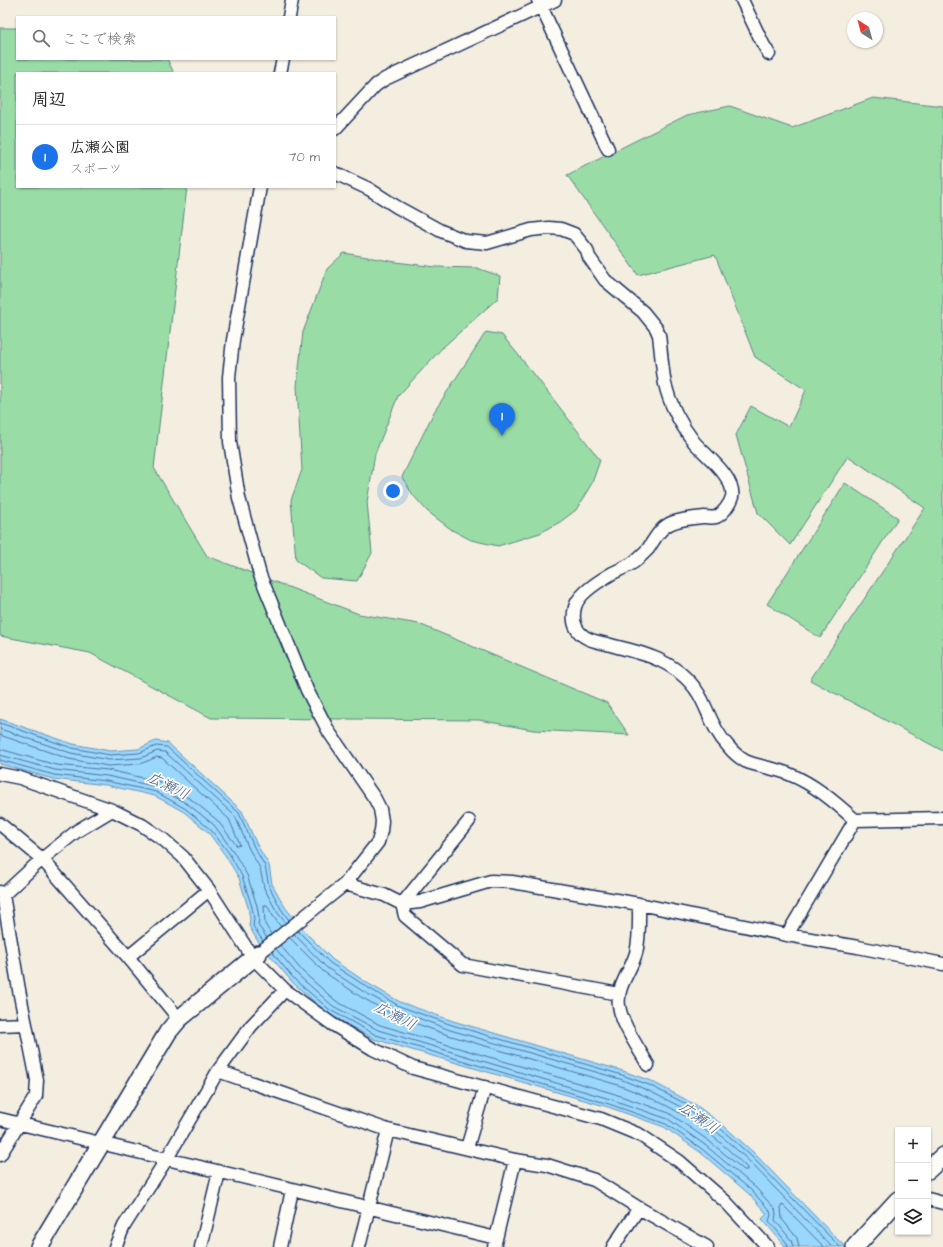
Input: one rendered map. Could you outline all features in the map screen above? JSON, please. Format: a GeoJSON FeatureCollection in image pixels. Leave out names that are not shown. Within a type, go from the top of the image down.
{"type":"FeatureCollection","features":[{"type":"Feature","properties":{"kind":"street"},"geometry":{"type":"LineString","coordinates":[[289,16],[292,0]]}},
{"type":"Feature","properties":{"kind":"street"},"geometry":{"type":"LineString","coordinates":[[336,128],[376,85],[385,79],[540,3],[555,0]]}},
{"type":"Feature","properties":{"kind":"street"},"geometry":{"type":"LineString","coordinates":[[742,0],[769,54]]}},
{"type":"Feature","properties":{"kind":"street"},"geometry":{"type":"LineString","coordinates":[[540,3],[608,149]]}},
{"type":"Feature","properties":{"kind":"street"},"geometry":{"type":"LineString","coordinates":[[280,72],[283,60]]}},
{"type":"Feature","properties":{"kind":"street"},"geometry":{"type":"LineString","coordinates":[[336,173],[369,189],[397,207],[441,231],[466,242],[487,243],[531,230],[549,228],[561,229],[574,234],[587,250],[589,257],[605,280],[643,312],[656,328],[665,385],[680,423],[695,443],[714,462],[726,477],[731,485],[732,498],[722,513],[716,517],[693,518],[667,525],[658,533],[646,550],[633,563],[609,575],[582,595],[576,604],[573,614],[573,622],[580,634],[590,640],[626,649],[661,661],[683,674],[701,697],[714,727],[728,746],[745,760],[790,774],[816,788],[855,820],[943,818]]}},
{"type":"Feature","properties":{"kind":"street"},"geometry":{"type":"LineString","coordinates":[[39,1247],[168,1032],[179,1019],[345,884],[378,842],[381,831],[382,821],[380,809],[329,732],[304,682],[260,575],[239,498],[230,442],[229,377],[233,340],[260,188]]}},
{"type":"Feature","properties":{"kind":"street"},"geometry":{"type":"LineString","coordinates":[[0,774],[20,778],[112,810],[142,825],[164,840],[183,857],[209,890],[256,956],[285,990],[318,1015],[373,1049],[414,1068],[601,1119],[640,1136],[679,1160],[726,1202],[768,1247]]}},
{"type":"Feature","properties":{"kind":"street"},"geometry":{"type":"LineString","coordinates":[[0,1155],[36,1096],[37,1080],[2,893],[77,830],[112,810]]}},
{"type":"Feature","properties":{"kind":"street"},"geometry":{"type":"LineString","coordinates":[[787,935],[855,820]]}},
{"type":"Feature","properties":{"kind":"street"},"geometry":{"type":"LineString","coordinates":[[402,904],[469,821]]}},
{"type":"Feature","properties":{"kind":"street"},"geometry":{"type":"LineString","coordinates":[[0,824],[42,859],[128,957],[179,1019]]}},
{"type":"Feature","properties":{"kind":"street"},"geometry":{"type":"LineString","coordinates":[[345,884],[384,895],[402,904],[420,902],[491,881],[512,882],[638,904],[787,935],[943,964]]}},
{"type":"Feature","properties":{"kind":"street"},"geometry":{"type":"LineString","coordinates":[[128,957],[209,890]]}},
{"type":"Feature","properties":{"kind":"street"},"geometry":{"type":"LineString","coordinates":[[402,904],[405,916],[463,965],[619,994]]}},
{"type":"Feature","properties":{"kind":"street"},"geometry":{"type":"LineString","coordinates":[[638,904],[639,932],[636,954],[619,994],[619,1006],[625,1023],[648,1064]]}},
{"type":"Feature","properties":{"kind":"street"},"geometry":{"type":"LineString","coordinates":[[115,1247],[124,1226],[166,1160],[218,1071],[251,1026],[285,990]]}},
{"type":"Feature","properties":{"kind":"street"},"geometry":{"type":"LineString","coordinates":[[0,1025],[26,1024]]}},
{"type":"Feature","properties":{"kind":"street"},"geometry":{"type":"LineString","coordinates":[[218,1071],[388,1130],[515,1160],[547,1165],[594,1180],[707,1247]]}},
{"type":"Feature","properties":{"kind":"street"},"geometry":{"type":"LineString","coordinates":[[467,1148],[485,1087]]}},
{"type":"Feature","properties":{"kind":"street"},"geometry":{"type":"LineString","coordinates":[[0,1119],[369,1208],[495,1243],[515,1160]]}},
{"type":"Feature","properties":{"kind":"street"},"geometry":{"type":"LineString","coordinates":[[359,1247],[388,1130]]}},
{"type":"Feature","properties":{"kind":"street"},"geometry":{"type":"LineString","coordinates":[[931,1167],[943,1156]]}},
{"type":"Feature","properties":{"kind":"street"},"geometry":{"type":"LineString","coordinates":[[201,1247],[219,1172]]}},
{"type":"Feature","properties":{"kind":"street"},"geometry":{"type":"LineString","coordinates":[[280,1247],[292,1190]]}},
{"type":"Feature","properties":{"kind":"street"},"geometry":{"type":"LineString","coordinates":[[931,1200],[943,1203]]}},
{"type":"Feature","properties":{"kind":"street"},"geometry":{"type":"LineString","coordinates":[[860,1245],[895,1204]]}},
{"type":"Feature","properties":{"kind":"street"},"geometry":{"type":"LineString","coordinates":[[613,1247],[639,1208]]}},
{"type":"Feature","properties":{"kind":"green space"},"geometry":{"type":"Polygon","coordinates":[[[0,28],[16,28],[16,60],[168,60],[174,72],[16,72],[16,188],[187,188],[154,468],[207,556],[359,614],[419,624],[607,703],[629,735],[533,730],[479,720],[211,718],[90,653],[0,636],[0,28]]]}},
{"type":"Feature","properties":{"kind":"green space"},"geometry":{"type":"Polygon","coordinates":[[[873,98],[943,106],[943,751],[810,680],[925,508],[848,456],[790,545],[758,513],[736,435],[751,406],[789,427],[806,390],[755,357],[715,255],[638,275],[567,175],[687,115],[730,106],[792,128],[873,98]]]}},
{"type":"Feature","properties":{"kind":"green space"},"geometry":{"type":"Polygon","coordinates":[[[344,253],[436,267],[477,268],[500,276],[498,298],[442,348],[398,396],[375,454],[367,502],[372,553],[357,581],[321,578],[296,560],[291,500],[302,470],[297,386],[303,332],[327,269],[344,253]]]}},
{"type":"Feature","properties":{"kind":"green space"},"geometry":{"type":"Polygon","coordinates":[[[486,332],[502,335],[600,460],[592,483],[576,510],[560,522],[540,533],[498,546],[471,540],[452,530],[427,511],[413,495],[402,477],[434,412],[486,332]]]}},
{"type":"Feature","properties":{"kind":"green space"},"geometry":{"type":"Polygon","coordinates":[[[845,483],[898,518],[820,638],[767,604],[845,483]]]}},
{"type":"Feature","properties":{"kind":"water","name":"広瀬川"},"geometry":{"type":"Polygon","coordinates":[[[0,719],[73,744],[110,751],[138,749],[156,741],[168,743],[242,811],[257,845],[269,865],[272,884],[285,907],[304,931],[333,960],[369,984],[400,1002],[453,1021],[623,1071],[651,1081],[696,1105],[724,1126],[753,1152],[839,1241],[847,1247],[786,1247],[762,1219],[767,1214],[749,1194],[700,1152],[664,1127],[608,1107],[374,1039],[328,1014],[292,982],[257,940],[249,926],[250,919],[248,907],[239,878],[225,855],[208,832],[184,812],[155,796],[106,785],[53,779],[0,764],[0,719]]]}},
{"type":"Feature","properties":{"kind":"place","name":"広瀬公園"},"geometry":{"type":"Point","coordinates":[502,436]}}]}
